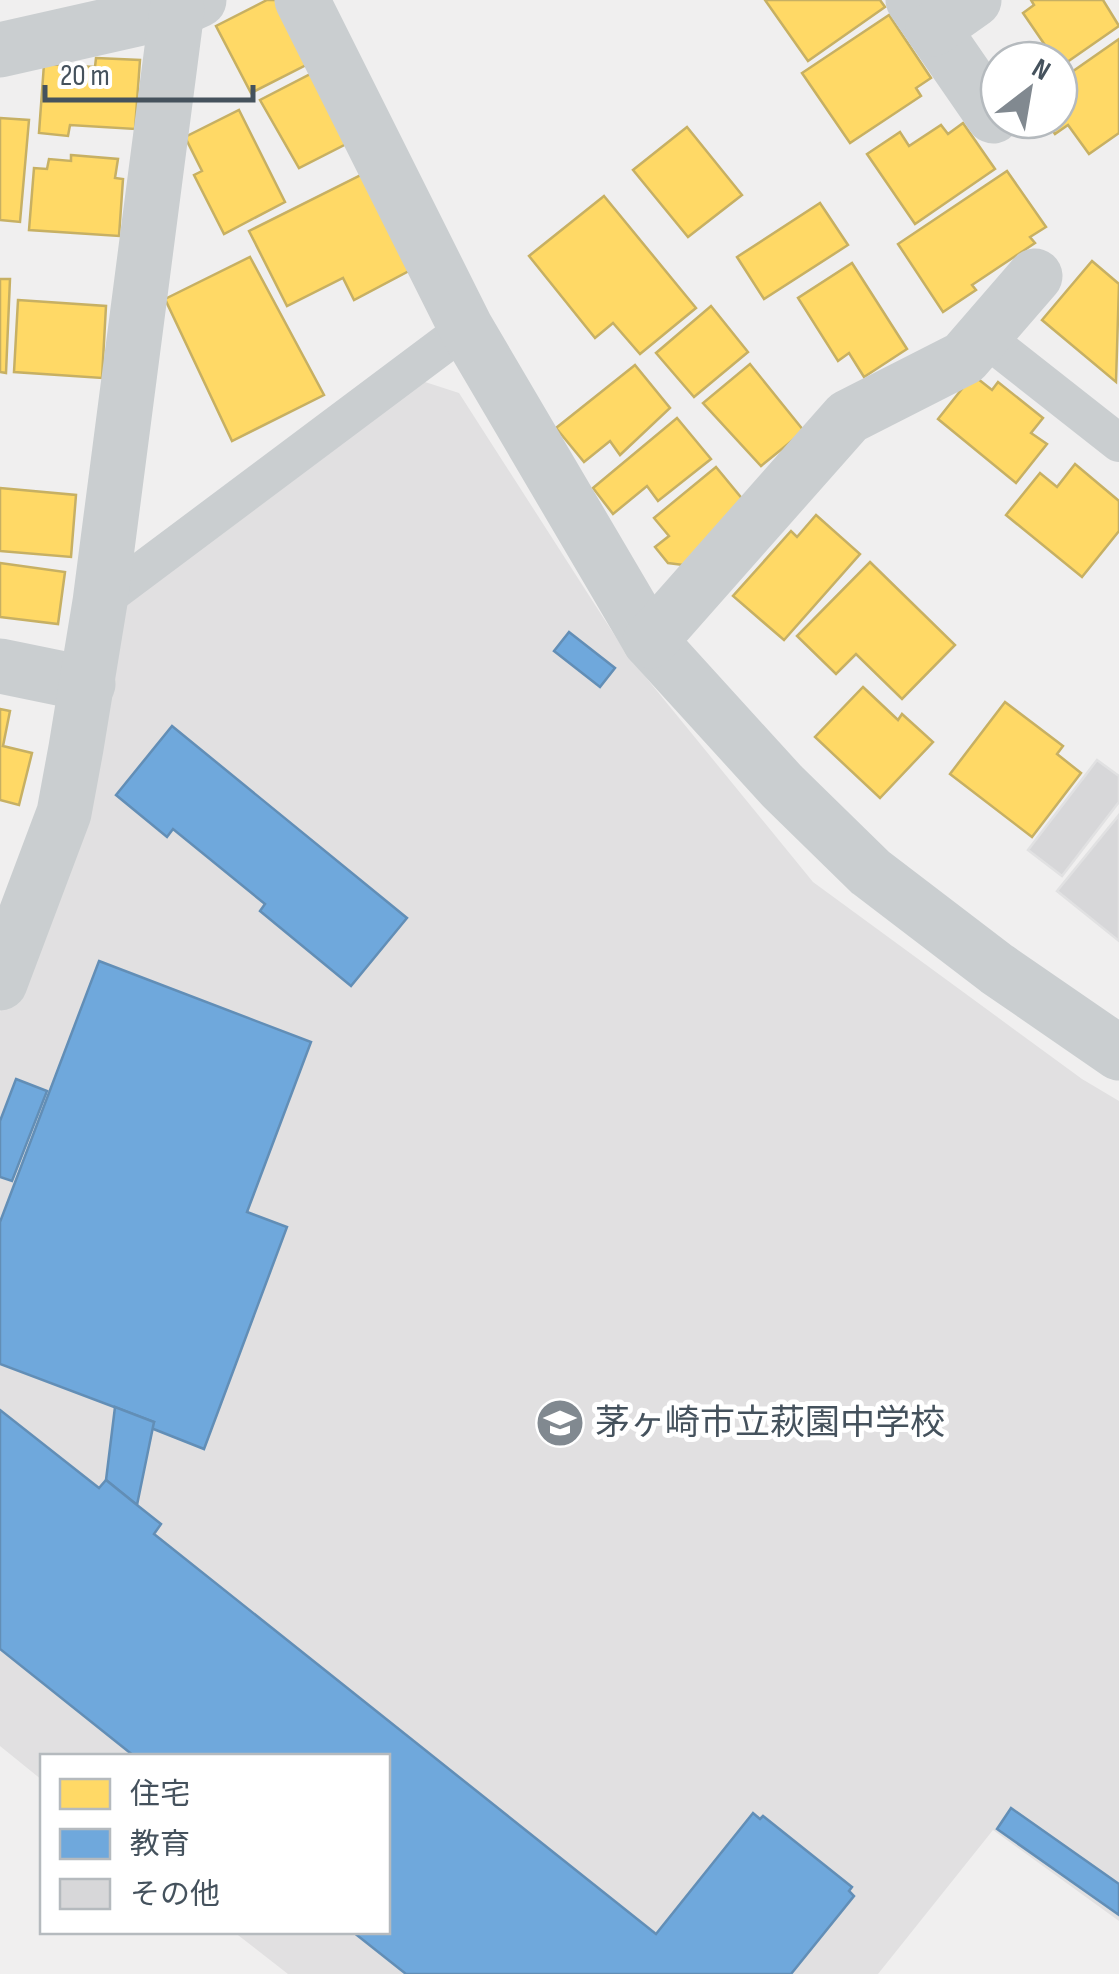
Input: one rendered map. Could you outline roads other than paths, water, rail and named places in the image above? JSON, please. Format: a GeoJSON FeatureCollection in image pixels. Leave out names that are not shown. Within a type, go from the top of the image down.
{"type":"FeatureCollection","features":[{"type":"Feature","properties":{"kind":"street"},"geometry":{"type":"LineString","coordinates":[[302,0],[466,328],[650,641],[782,786],[870,872],[997,969],[1119,1054]]}},
{"type":"Feature","properties":{"kind":"street"},"geometry":{"type":"LineString","coordinates":[[0,50],[188,5],[88,684],[64,813],[0,983]]}},
{"type":"Feature","properties":{"kind":"street"},"geometry":{"type":"LineString","coordinates":[[940,10],[979,90]]}},
{"type":"Feature","properties":{"kind":"street"},"geometry":{"type":"LineString","coordinates":[[650,641],[848,417],[964,358],[1035,276]]}},
{"type":"Feature","properties":{"kind":"street"},"geometry":{"type":"LineString","coordinates":[[0,666],[88,684]]}},
{"type":"Feature","properties":{"kind":"lane"},"geometry":{"type":"LineString","coordinates":[[100,602],[466,328]]}},
{"type":"Feature","properties":{"kind":"lane"},"geometry":{"type":"LineString","coordinates":[[983,336],[1119,444]]}},
{"type":"Feature","properties":{"kind":"place","name":"茅ヶ崎市立萩園中学校"},"geometry":{"type":"Point","coordinates":[560,1423]}}]}
